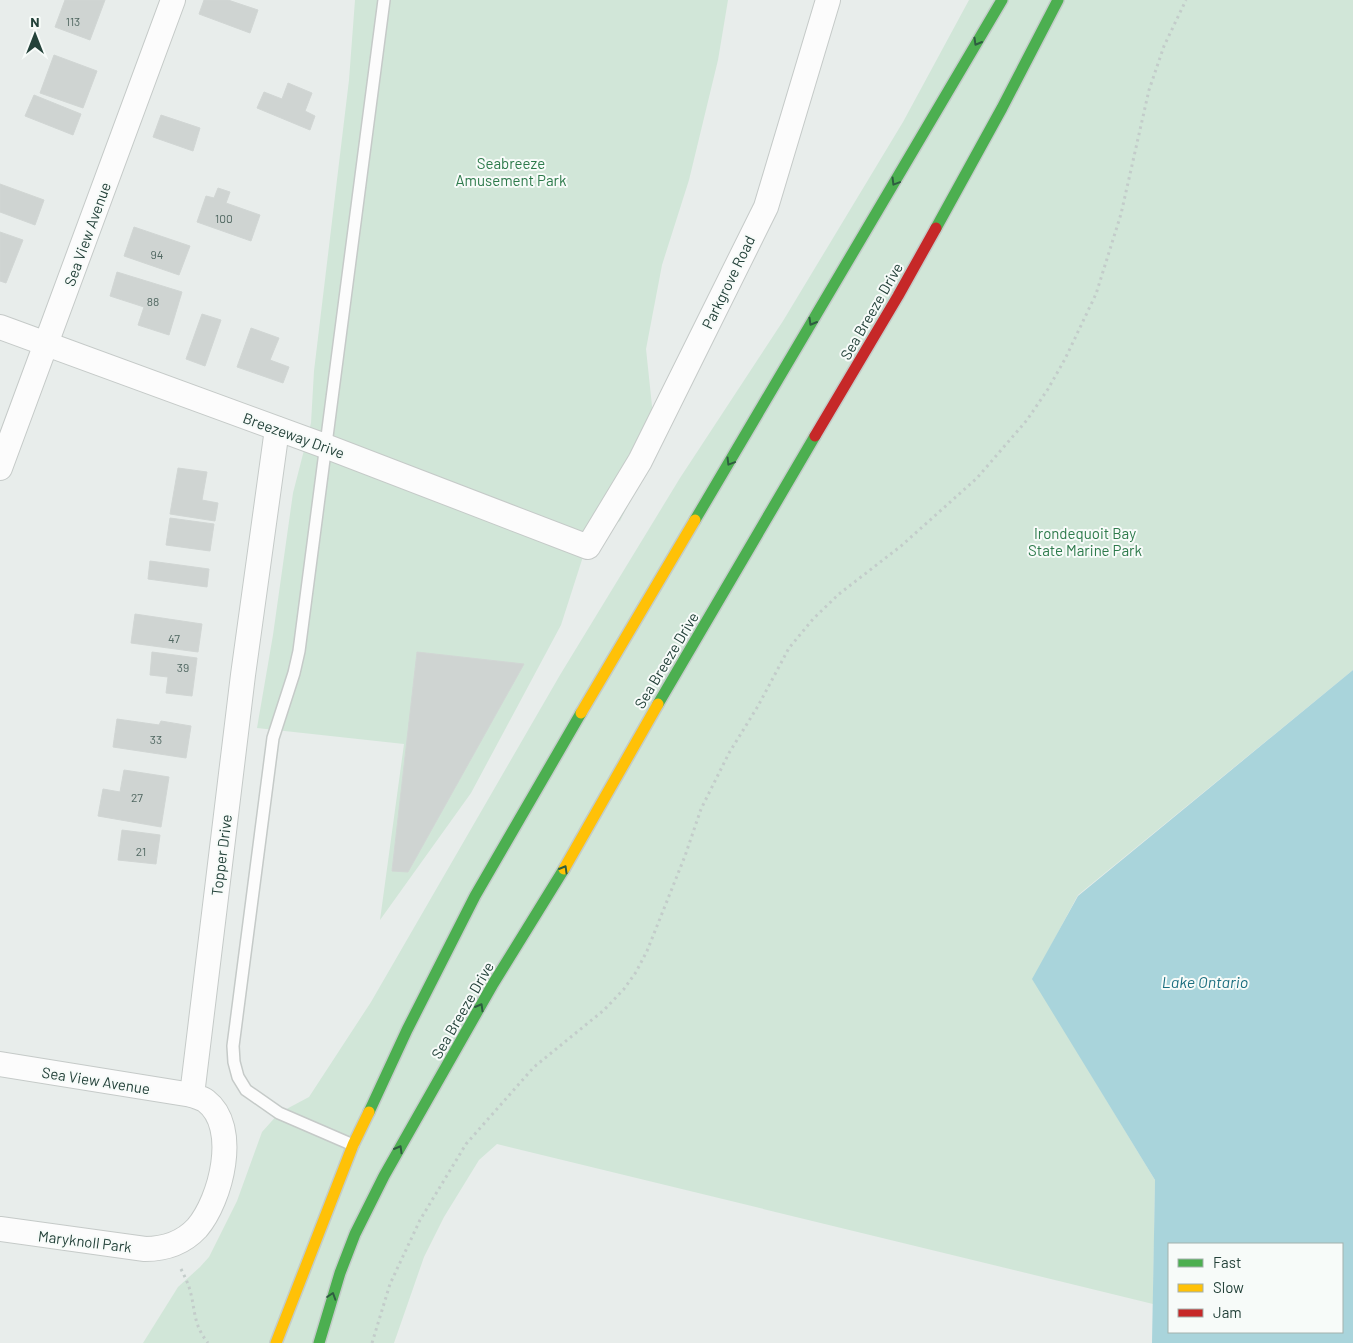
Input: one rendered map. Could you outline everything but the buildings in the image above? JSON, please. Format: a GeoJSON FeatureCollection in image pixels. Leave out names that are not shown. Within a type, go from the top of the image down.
{"type":"FeatureCollection","features":[{"type":"Feature","properties":{"kind":"main road"},"geometry":{"type":"LineString","coordinates":[[276,1343],[353,1145],[403,1039],[475,896],[569,733],[1002,0]]}},
{"type":"Feature","properties":{"kind":"main road","name":"Sea Breeze Drive"},"geometry":{"type":"LineString","coordinates":[[319,1343],[343,1265],[355,1234],[384,1176],[493,984],[550,893],[657,705],[898,296],[1058,0]]}},
{"type":"Feature","properties":{"kind":"street","name":"Sea View Avenue"},"geometry":{"type":"LineString","coordinates":[[0,468],[174,0]]}},
{"type":"Feature","properties":{"kind":"street","name":"Parkgrove Road"},"geometry":{"type":"LineString","coordinates":[[588,547],[640,461],[766,207],[828,0]]}},
{"type":"Feature","properties":{"kind":"street","name":"Breezeway Drive"},"geometry":{"type":"LineString","coordinates":[[0,327],[325,446],[588,547]]}},
{"type":"Feature","properties":{"kind":"street","name":"Topper Drive"},"geometry":{"type":"LineString","coordinates":[[192,1096],[243,675],[277,429]]}},
{"type":"Feature","properties":{"kind":"street","name":"Sea View Avenue"},"geometry":{"type":"LineString","coordinates":[[0,1064],[192,1096]]}},
{"type":"Feature","properties":{"kind":"street"},"geometry":{"type":"LineString","coordinates":[[169,1246],[188,1235],[203,1219],[216,1192],[223,1160],[225,1144],[219,1116],[205,1100],[192,1096]]}},
{"type":"Feature","properties":{"kind":"street","name":"Maryknoll Park"},"geometry":{"type":"LineString","coordinates":[[0,1230],[145,1249],[159,1249],[169,1246]]}},
{"type":"Feature","properties":{"kind":"lane"},"geometry":{"type":"LineString","coordinates":[[353,1145],[279,1113],[246,1090],[238,1077],[234,1062],[233,1046],[274,738],[294,673],[298,651],[384,0]]}},
{"type":"Feature","properties":{"kind":"path"},"geometry":{"type":"LineString","coordinates":[[372,1343],[390,1284],[420,1220],[466,1144],[534,1067],[604,1010],[624,989],[636,972],[647,951],[701,809],[789,648],[813,619],[840,594],[901,546],[977,478],[1027,420],[1048,389],[1065,359],[1096,294],[1121,214],[1149,90],[1164,46],[1186,0]]}},
{"type":"Feature","properties":{"kind":"path"},"geometry":{"type":"LineString","coordinates":[[169,1246],[189,1287],[197,1324],[201,1334],[208,1343]]}},
{"type":"Feature","properties":{"kind":"green space","name":"Seabreeze Amusement Park"},"geometry":{"type":"Polygon","coordinates":[[[355,0],[728,0],[718,60],[689,180],[662,265],[646,349],[652,406],[650,461],[620,521],[588,541],[561,625],[471,793],[380,920],[404,744],[257,728],[273,635],[293,493],[311,423],[314,371],[349,80],[355,0]]]}},
{"type":"Feature","properties":{"kind":"green space","name":"Irondequoit Bay State Marine Park"},"geometry":{"type":"Polygon","coordinates":[[[969,0],[1353,0],[1353,670],[1078,895],[1033,979],[1155,1180],[1153,1304],[497,1144],[479,1160],[444,1217],[424,1257],[394,1343],[143,1343],[178,1287],[209,1257],[237,1201],[262,1132],[279,1113],[309,1097],[371,1002],[560,675],[680,478],[783,321],[903,122],[969,0]]]}},
{"type":"Feature","properties":{"kind":"water","name":"Lake Ontario"},"geometry":{"type":"Polygon","coordinates":[[[1353,670],[1353,1343],[1152,1343],[1155,1180],[1032,979],[1078,896],[1353,670]]]}},
{"type":"Feature","properties":{"kind":"traffic: fast"},"geometry":{"type":"LineString","coordinates":[[695,520],[1002,0]]}},
{"type":"Feature","properties":{"kind":"traffic: fast"},"geometry":{"type":"LineString","coordinates":[[936,228],[1002,108],[1058,0]]}},
{"type":"Feature","properties":{"kind":"traffic: fast"},"geometry":{"type":"LineString","coordinates":[[658,704],[815,436]]}},
{"type":"Feature","properties":{"kind":"traffic: fast"},"geometry":{"type":"LineString","coordinates":[[369,1112],[407,1030],[475,896],[581,713]]}},
{"type":"Feature","properties":{"kind":"traffic: fast"},"geometry":{"type":"LineString","coordinates":[[319,1343],[340,1273],[355,1234],[384,1176],[493,984],[564,869]]}},
{"type":"Feature","properties":{"kind":"traffic: slow"},"geometry":{"type":"LineString","coordinates":[[581,713],[695,520]]}},
{"type":"Feature","properties":{"kind":"traffic: slow"},"geometry":{"type":"LineString","coordinates":[[564,869],[658,704]]}},
{"type":"Feature","properties":{"kind":"traffic: slow"},"geometry":{"type":"LineString","coordinates":[[276,1343],[353,1145],[369,1112]]}},
{"type":"Feature","properties":{"kind":"traffic: jam"},"geometry":{"type":"LineString","coordinates":[[815,436],[936,228]]}}]}
